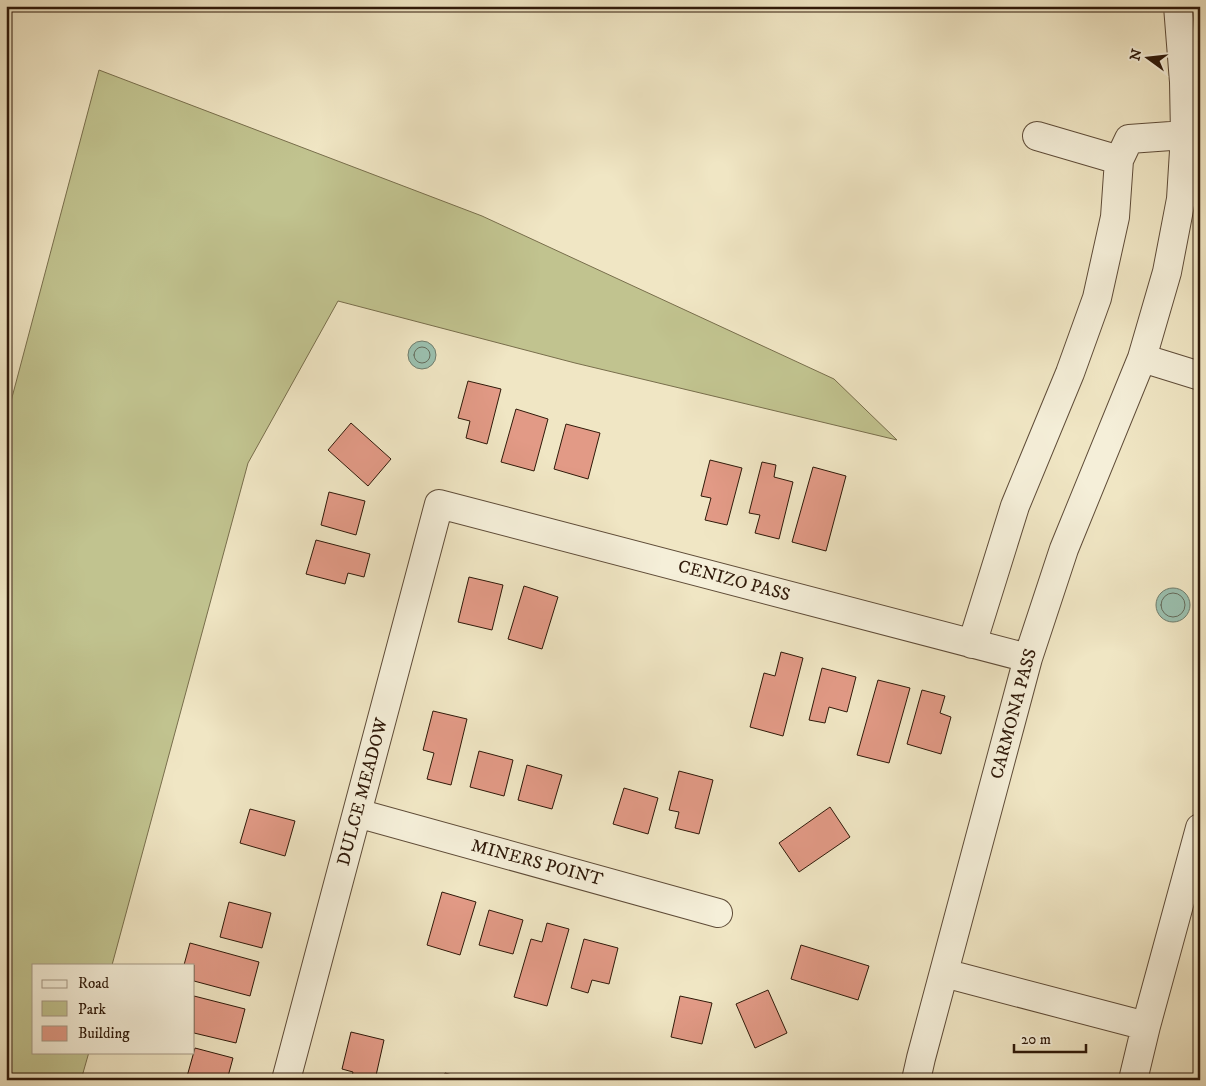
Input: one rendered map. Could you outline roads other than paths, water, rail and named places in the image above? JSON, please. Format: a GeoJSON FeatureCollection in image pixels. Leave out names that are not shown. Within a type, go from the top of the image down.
{"type":"FeatureCollection","features":[{"type":"Feature","properties":{"kind":"street","name":"CARMONA PASS"},"geometry":{"type":"LineString","coordinates":[[916,1080],[1028,658],[1064,549],[1142,358],[1167,272],[1180,198],[1185,135],[1184,82],[1178,6]]}},
{"type":"Feature","properties":{"kind":"street"},"geometry":{"type":"LineString","coordinates":[[972,644],[1016,506],[1070,373],[1097,298],[1115,217],[1119,160],[1129,139],[1185,135]]}},
{"type":"Feature","properties":{"kind":"street"},"geometry":{"type":"LineString","coordinates":[[1037,136],[1119,160]]}},
{"type":"Feature","properties":{"kind":"street"},"geometry":{"type":"LineString","coordinates":[[1142,358],[1200,376]]}},
{"type":"Feature","properties":{"kind":"street","name":"CENIZO PASS"},"geometry":{"type":"LineString","coordinates":[[439,504],[1028,658]]}},
{"type":"Feature","properties":{"kind":"street","name":"DULCE MEADOW"},"geometry":{"type":"LineString","coordinates":[[286,1080],[439,504]]}},
{"type":"Feature","properties":{"kind":"street","name":"MINERS POINT"},"geometry":{"type":"LineString","coordinates":[[357,813],[718,913]]}},
{"type":"Feature","properties":{"kind":"street"},"geometry":{"type":"LineString","coordinates":[[1133,1080],[1200,828]]}},
{"type":"Feature","properties":{"kind":"street"},"geometry":{"type":"LineString","coordinates":[[944,973],[1146,1026]]}},
{"type":"Feature","properties":{"kind":"water"},"geometry":{"type":"Polygon","coordinates":[[[422,341],[432,345],[436,355],[432,365],[422,369],[412,365],[408,355],[412,345],[422,341]]]}},
{"type":"Feature","properties":{"kind":"water"},"geometry":{"type":"Polygon","coordinates":[[[1173,588],[1185,593],[1190,605],[1185,617],[1173,622],[1161,617],[1156,605],[1161,593],[1173,588]]]}}]}
